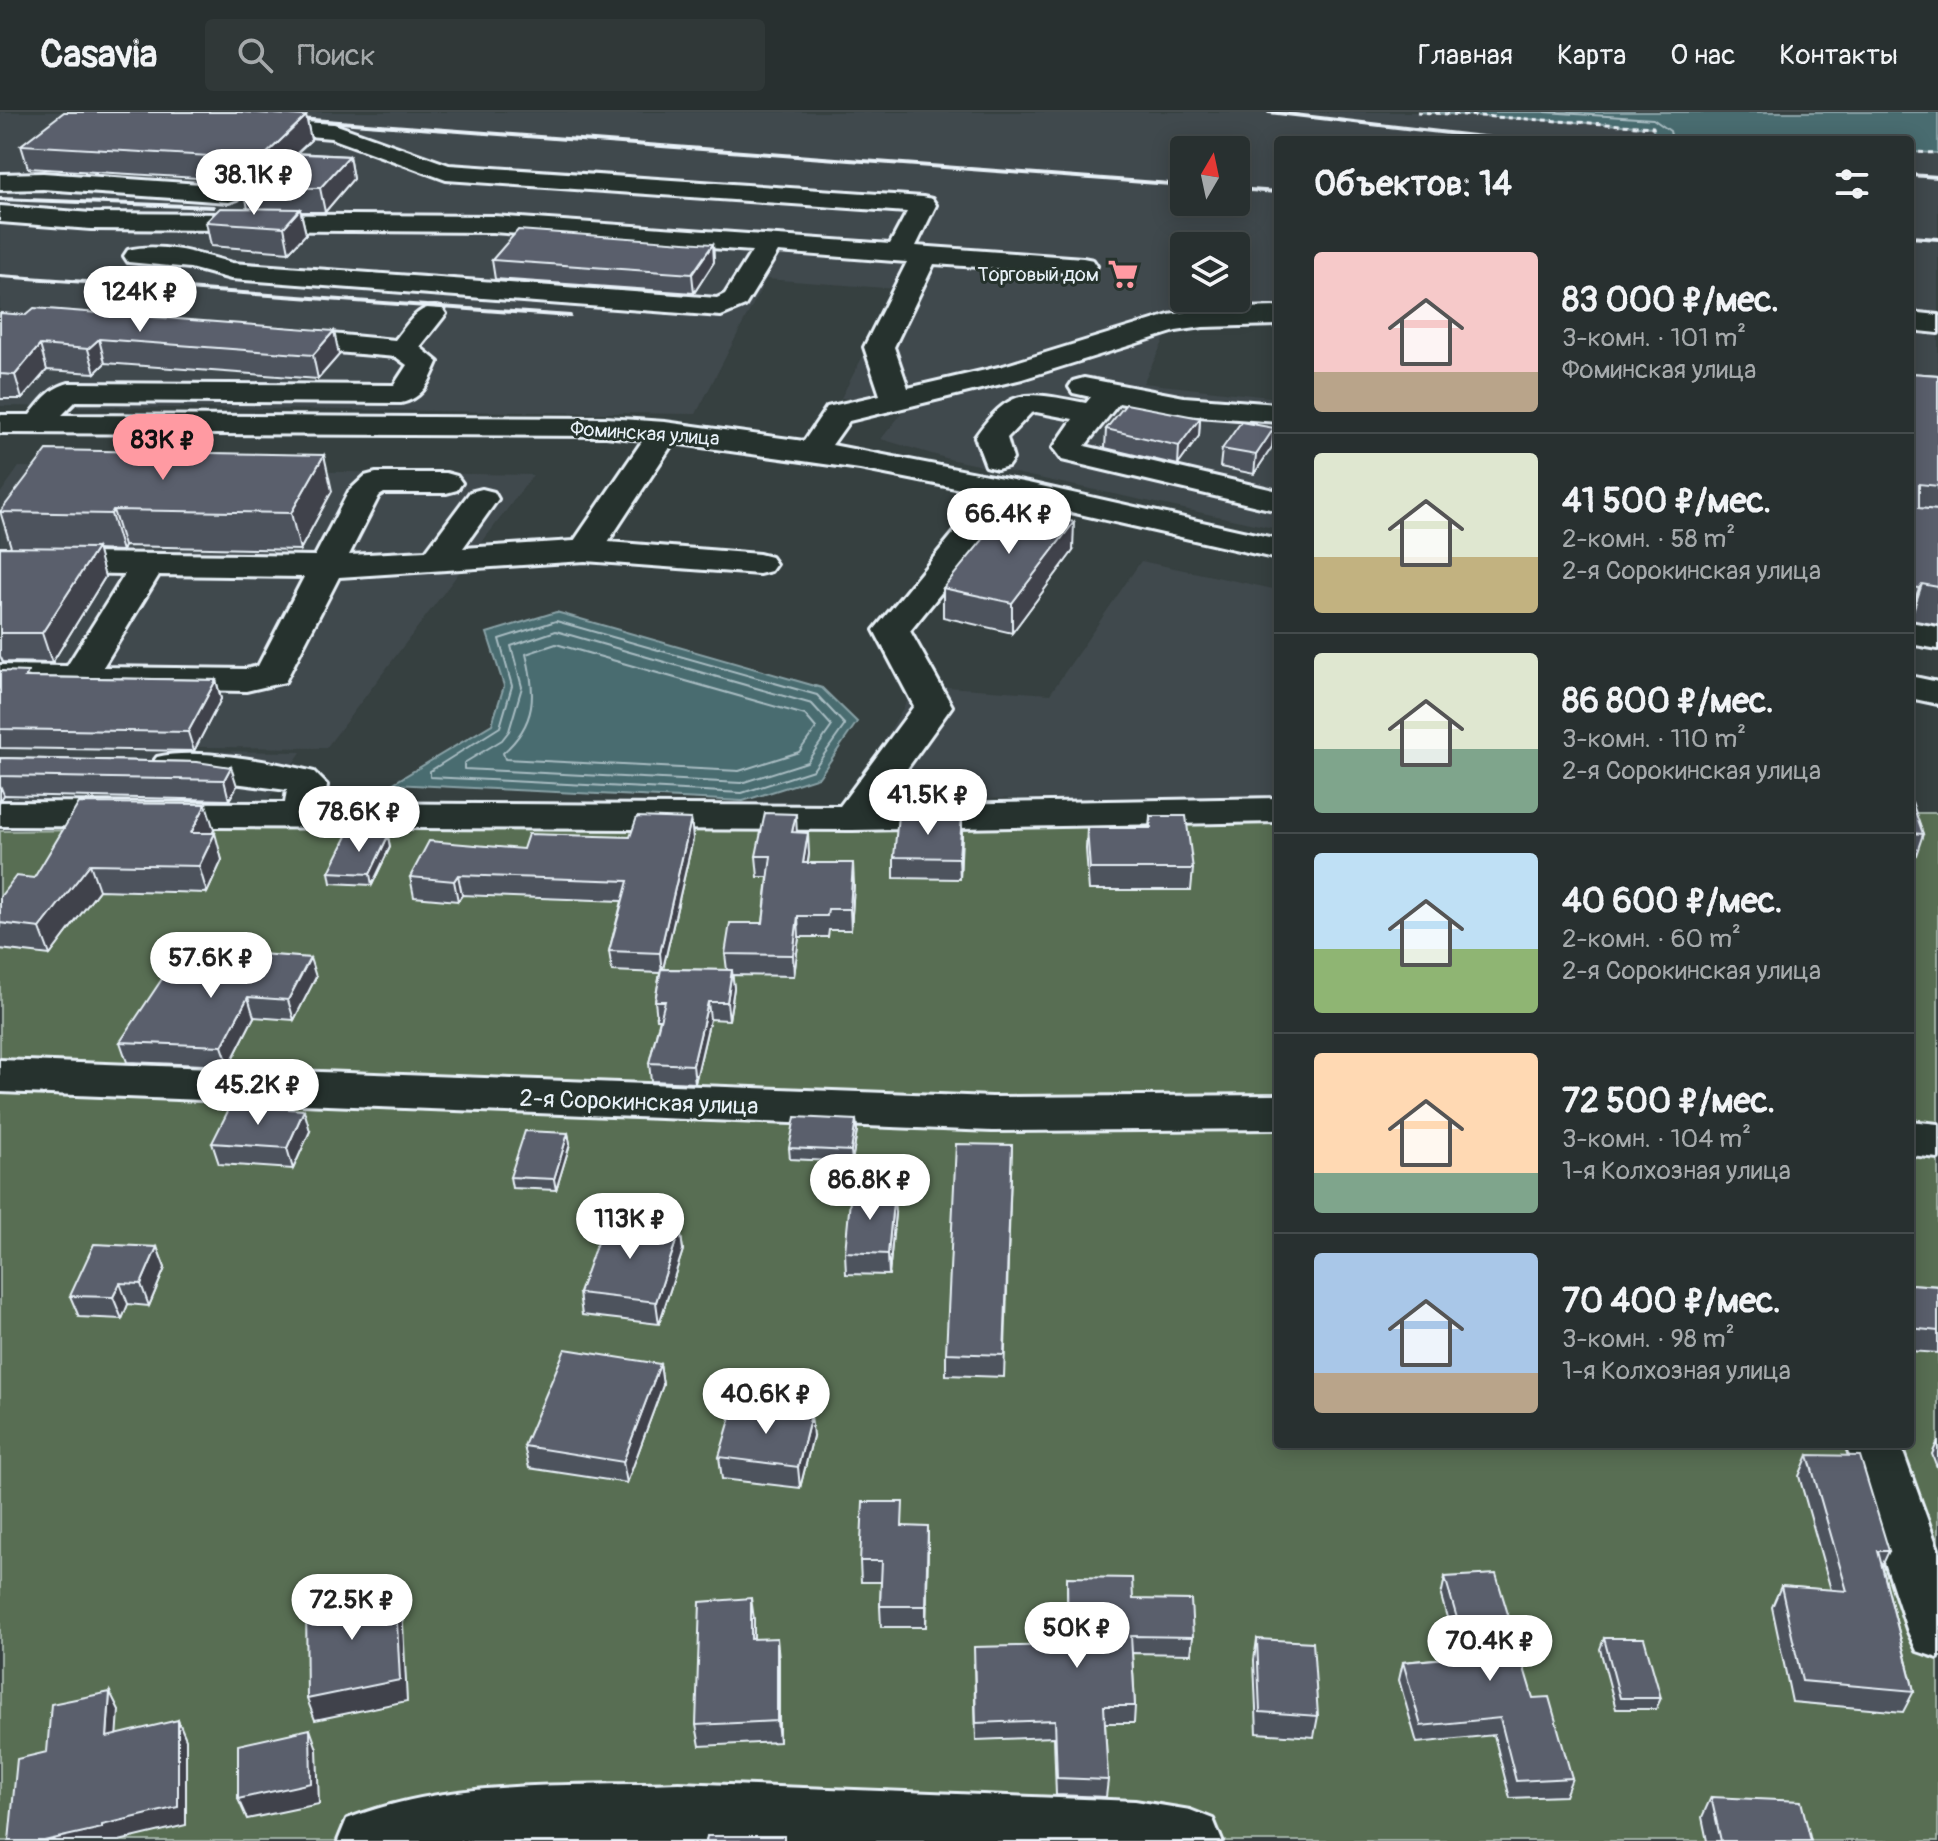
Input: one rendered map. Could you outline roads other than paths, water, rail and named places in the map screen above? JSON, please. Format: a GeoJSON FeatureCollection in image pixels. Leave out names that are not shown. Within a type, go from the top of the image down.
{"type":"FeatureCollection","features":[{"type":"Feature","properties":{"kind":"street"},"geometry":{"type":"LineString","coordinates":[[225,124],[334,131],[446,172],[923,205],[925,255],[903,349],[897,400]]}},
{"type":"Feature","properties":{"kind":"street"},"geometry":{"type":"LineString","coordinates":[[0,182],[43,181],[254,196],[264,200],[272,222]]}},
{"type":"Feature","properties":{"kind":"street"},"geometry":{"type":"LineString","coordinates":[[0,214],[91,221],[493,224],[1083,266]]}},
{"type":"Feature","properties":{"kind":"street"},"geometry":{"type":"LineString","coordinates":[[191,260],[234,222]]}},
{"type":"Feature","properties":{"kind":"street"},"geometry":{"type":"LineString","coordinates":[[272,274],[324,222]]}},
{"type":"Feature","properties":{"kind":"street"},"geometry":{"type":"LineString","coordinates":[[138,256],[191,260],[231,271],[721,307],[735,300],[770,244]]}},
{"type":"Feature","properties":{"kind":"street"},"geometry":{"type":"LineString","coordinates":[[903,349],[879,347],[925,255]]}},
{"type":"Feature","properties":{"kind":"street"},"geometry":{"type":"LineString","coordinates":[[403,349],[432,314]]}},
{"type":"Feature","properties":{"kind":"street"},"geometry":{"type":"LineString","coordinates":[[812,452],[838,414],[1011,373],[1139,336],[1169,324],[1203,318],[1274,316]]}},
{"type":"Feature","properties":{"kind":"street"},"geometry":{"type":"LineString","coordinates":[[1914,321],[1938,324]]}},
{"type":"Feature","properties":{"kind":"street"},"geometry":{"type":"LineString","coordinates":[[39,424],[58,399],[69,392],[401,394],[411,387],[423,362],[403,349],[251,336]]}},
{"type":"Feature","properties":{"kind":"street"},"geometry":{"type":"LineString","coordinates":[[127,392],[159,362]]}},
{"type":"Feature","properties":{"kind":"street"},"geometry":{"type":"LineString","coordinates":[[1011,373],[1103,403]]}},
{"type":"Feature","properties":{"kind":"street"},"geometry":{"type":"LineString","coordinates":[[997,459],[991,437],[998,409],[1027,403],[1184,406],[1274,413]]}},
{"type":"Feature","properties":{"kind":"street"},"geometry":{"type":"LineString","coordinates":[[1103,403],[1070,443],[1073,453],[1274,500]]}},
{"type":"Feature","properties":{"kind":"street","name":"Фоминская улица"},"geometry":{"type":"LineString","coordinates":[[1,425],[606,427],[665,431],[812,452],[1015,490],[1274,548]]}},
{"type":"Feature","properties":{"kind":"street"},"geometry":{"type":"LineString","coordinates":[[585,551],[665,431]]}},
{"type":"Feature","properties":{"kind":"street"},"geometry":{"type":"LineString","coordinates":[[0,676],[246,680],[272,674],[369,486],[389,482],[446,483]]}},
{"type":"Feature","properties":{"kind":"street"},"geometry":{"type":"LineString","coordinates":[[852,818],[933,706],[892,630],[975,529],[1015,490]]}},
{"type":"Feature","properties":{"kind":"street"},"geometry":{"type":"LineString","coordinates":[[436,561],[482,499]]}},
{"type":"Feature","properties":{"kind":"street"},"geometry":{"type":"LineString","coordinates":[[0,562],[327,567],[585,551],[759,564]]}},
{"type":"Feature","properties":{"kind":"street"},"geometry":{"type":"LineString","coordinates":[[78,678],[148,565]]}},
{"type":"Feature","properties":{"kind":"street"},"geometry":{"type":"LineString","coordinates":[[1914,634],[1938,638]]}},
{"type":"Feature","properties":{"kind":"street"},"geometry":{"type":"LineString","coordinates":[[1914,688],[1938,693]]}},
{"type":"Feature","properties":{"kind":"street"},"geometry":{"type":"LineString","coordinates":[[141,765],[203,766],[300,780],[307,785],[303,815]]}},
{"type":"Feature","properties":{"kind":"street"},"geometry":{"type":"LineString","coordinates":[[0,814],[852,818],[1274,810]]}},
{"type":"Feature","properties":{"kind":"street","name":"2-я Сорокинская улица"},"geometry":{"type":"LineString","coordinates":[[0,1076],[976,1113],[1274,1112]]}},
{"type":"Feature","properties":{"kind":"street"},"geometry":{"type":"LineString","coordinates":[[1914,1138],[1938,1141]]}},
{"type":"Feature","properties":{"kind":"street"},"geometry":{"type":"LineString","coordinates":[[1874,1448],[1938,1632]]}},
{"type":"Feature","properties":{"kind":"street"},"geometry":{"type":"LineString","coordinates":[[370,1841],[463,1821],[679,1813],[1135,1831],[1190,1841]]}},
{"type":"Feature","properties":{"kind":"water"},"geometry":{"type":"Polygon","coordinates":[[[1417,112],[1938,112],[1938,153],[1914,152],[1914,136],[1655,136],[1652,127],[1417,112]]]}},
{"type":"Feature","properties":{"kind":"water"},"geometry":{"type":"Polygon","coordinates":[[[556,612],[822,688],[857,722],[819,777],[743,801],[392,784],[492,724],[504,686],[487,633],[556,612]]]}},
{"type":"Feature","properties":{"kind":"railway"},"geometry":{"type":"LineString","coordinates":[[1269,112],[1474,136]]}},
{"type":"Feature","properties":{"kind":"railway"},"geometry":{"type":"LineString","coordinates":[[286,118],[1170,184]]}},
{"type":"Feature","properties":{"kind":"railway"},"geometry":{"type":"LineString","coordinates":[[1914,175],[1938,177]]}},
{"type":"Feature","properties":{"kind":"railway"},"geometry":{"type":"LineString","coordinates":[[1250,190],[1274,192]]}},
{"type":"Feature","properties":{"kind":"railway"},"geometry":{"type":"LineString","coordinates":[[0,199],[213,207]]}},
{"type":"Feature","properties":{"kind":"railway"},"geometry":{"type":"LineString","coordinates":[[1914,237],[1938,239]]}},
{"type":"Feature","properties":{"kind":"railway"},"geometry":{"type":"LineString","coordinates":[[0,276],[570,316]]}},
{"type":"Feature","properties":{"kind":"place","name":"Торговый дом"},"geometry":{"type":"Point","coordinates":[1123,274]}}]}
